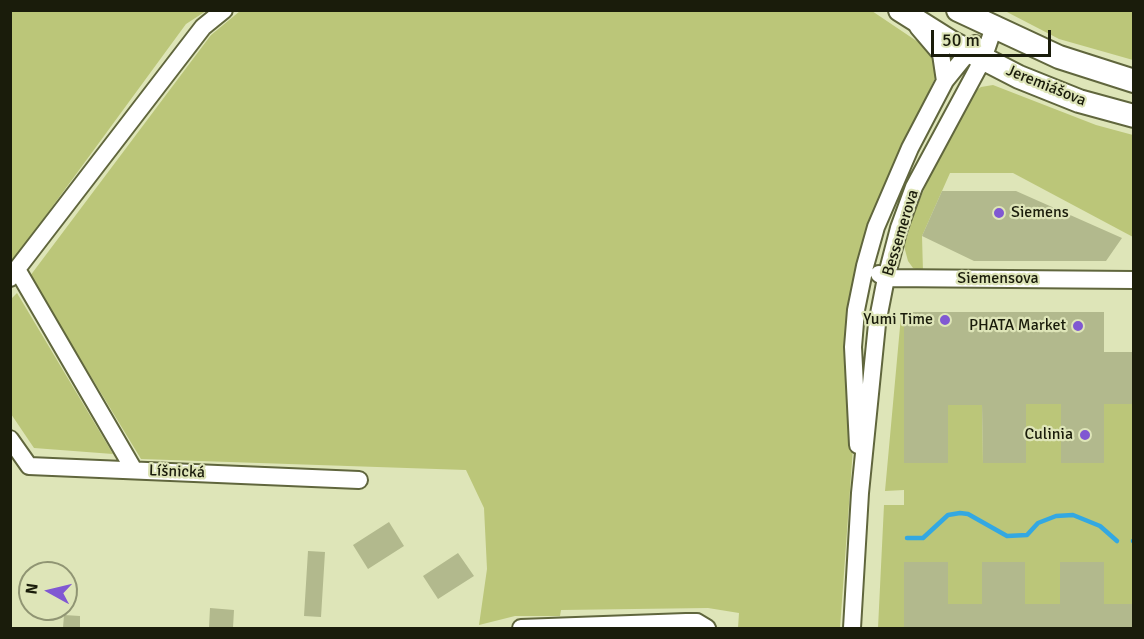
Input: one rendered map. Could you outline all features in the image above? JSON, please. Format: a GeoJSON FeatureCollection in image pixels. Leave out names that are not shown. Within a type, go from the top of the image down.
{"type":"FeatureCollection","features":[{"type":"Feature","properties":{"kind":"main road","name":"Jeremiášova"},"geometry":{"type":"LineString","coordinates":[[958,10],[1059,57],[1134,81]]}},
{"type":"Feature","properties":{"kind":"main road","name":"Jeremiášova"},"geometry":{"type":"LineString","coordinates":[[905,14],[975,55],[1049,90],[1134,116]]}},
{"type":"Feature","properties":{"kind":"street"},"geometry":{"type":"LineString","coordinates":[[135,470],[14,275],[203,27],[224,10]]}},
{"type":"Feature","properties":{"kind":"street"},"geometry":{"type":"LineString","coordinates":[[905,14],[941,54],[945,81]]}},
{"type":"Feature","properties":{"kind":"street","name":"Bessemerova"},"geometry":{"type":"LineString","coordinates":[[852,628],[860,493],[877,324],[886,278],[899,228],[914,188],[975,55],[994,27]]}},
{"type":"Feature","properties":{"kind":"street","name":"Bessemerova"},"geometry":{"type":"LineString","coordinates":[[860,493],[853,347],[856,310],[865,266],[893,184],[945,81],[975,55]]}},
{"type":"Feature","properties":{"kind":"street","name":"Siemensova"},"geometry":{"type":"LineString","coordinates":[[865,266],[886,278],[1134,280]]}},
{"type":"Feature","properties":{"kind":"street","name":"Líšnická"},"geometry":{"type":"LineString","coordinates":[[10,439],[29,466],[359,480]]}},
{"type":"Feature","properties":{"kind":"street"},"geometry":{"type":"LineString","coordinates":[[521,628],[686,621],[697,622],[707,628]]}},
{"type":"Feature","properties":{"kind":"green space"},"geometry":{"type":"Polygon","coordinates":[[[11,10],[206,11],[186,24],[11,263],[11,10]]]}},
{"type":"Feature","properties":{"kind":"green space"},"geometry":{"type":"Polygon","coordinates":[[[240,11],[872,11],[927,48],[936,61],[936,76],[880,194],[869,227],[840,628],[738,628],[739,613],[708,608],[561,610],[560,616],[515,616],[479,625],[487,569],[484,508],[466,470],[141,459],[30,276],[211,35],[240,11]]]}},
{"type":"Feature","properties":{"kind":"green space"},"geometry":{"type":"Polygon","coordinates":[[[1005,11],[1133,11],[1133,60],[1059,39],[1005,11]]]}},
{"type":"Feature","properties":{"kind":"green space"},"geometry":{"type":"Polygon","coordinates":[[[993,85],[1096,125],[1133,135],[1133,237],[1013,173],[950,173],[922,236],[923,272],[913,268],[908,261],[904,246],[914,213],[932,171],[975,91],[981,87],[993,85]]]}},
{"type":"Feature","properties":{"kind":"green space"},"geometry":{"type":"Polygon","coordinates":[[[17,293],[113,454],[34,448],[11,414],[11,299],[17,293]]]}},
{"type":"Feature","properties":{"kind":"green space"},"geometry":{"type":"Polygon","coordinates":[[[904,312],[904,463],[948,463],[948,405],[982,405],[983,463],[1026,463],[1026,404],[1061,404],[1061,463],[1104,463],[1104,404],[1133,404],[1133,604],[1104,604],[1103,562],[1060,562],[1060,604],[1025,604],[1025,562],[982,562],[982,604],[948,604],[948,562],[905,562],[904,628],[878,628],[884,505],[904,505],[904,490],[885,491],[901,316],[904,312]]]}},
{"type":"Feature","properties":{"kind":"building","name":"Siemens"},"geometry":{"type":"Polygon","coordinates":[[[942,191],[1016,191],[1122,238],[1106,261],[974,261],[922,236],[942,191]]]}},
{"type":"Feature","properties":{"kind":"building"},"geometry":{"type":"Polygon","coordinates":[[[904,312],[1104,312],[1104,352],[1134,352],[1134,404],[1104,404],[1104,463],[1061,463],[1061,404],[1026,404],[1026,463],[983,463],[982,405],[948,405],[948,463],[904,463],[904,312]]]}},
{"type":"Feature","properties":{"kind":"building"},"geometry":{"type":"Polygon","coordinates":[[[389,522],[404,546],[368,569],[353,545],[389,522]]]}},
{"type":"Feature","properties":{"kind":"building"},"geometry":{"type":"Polygon","coordinates":[[[308,551],[325,552],[321,617],[304,616],[308,551]]]}},
{"type":"Feature","properties":{"kind":"building"},"geometry":{"type":"Polygon","coordinates":[[[458,553],[474,576],[438,599],[423,576],[458,553]]]}},
{"type":"Feature","properties":{"kind":"building"},"geometry":{"type":"Polygon","coordinates":[[[904,562],[948,562],[948,604],[982,604],[982,562],[1025,562],[1025,604],[1060,604],[1060,562],[1104,562],[1104,604],[1134,604],[1134,628],[904,628],[904,562]]]}},
{"type":"Feature","properties":{"kind":"building"},"geometry":{"type":"Polygon","coordinates":[[[210,608],[234,610],[233,628],[209,628],[210,608]]]}},
{"type":"Feature","properties":{"kind":"building"},"geometry":{"type":"Polygon","coordinates":[[[78,616],[80,616],[80,628],[63,628],[64,621],[78,621],[78,616]]]}},
{"type":"Feature","properties":{"kind":"waterway"},"geometry":{"type":"LineString","coordinates":[[907,538],[923,538],[948,515],[960,513],[968,514],[1007,536],[1027,535],[1038,523],[1056,516],[1073,515],[1100,526],[1117,541]]}},
{"type":"Feature","properties":{"kind":"place","name":"Siemens"},"geometry":{"type":"Point","coordinates":[999,213]}},
{"type":"Feature","properties":{"kind":"place","name":"Yumi Time"},"geometry":{"type":"Point","coordinates":[945,320]}},
{"type":"Feature","properties":{"kind":"place","name":"PHATA Market"},"geometry":{"type":"Point","coordinates":[1078,326]}},
{"type":"Feature","properties":{"kind":"place","name":"Culinia"},"geometry":{"type":"Point","coordinates":[1085,435]}}]}
